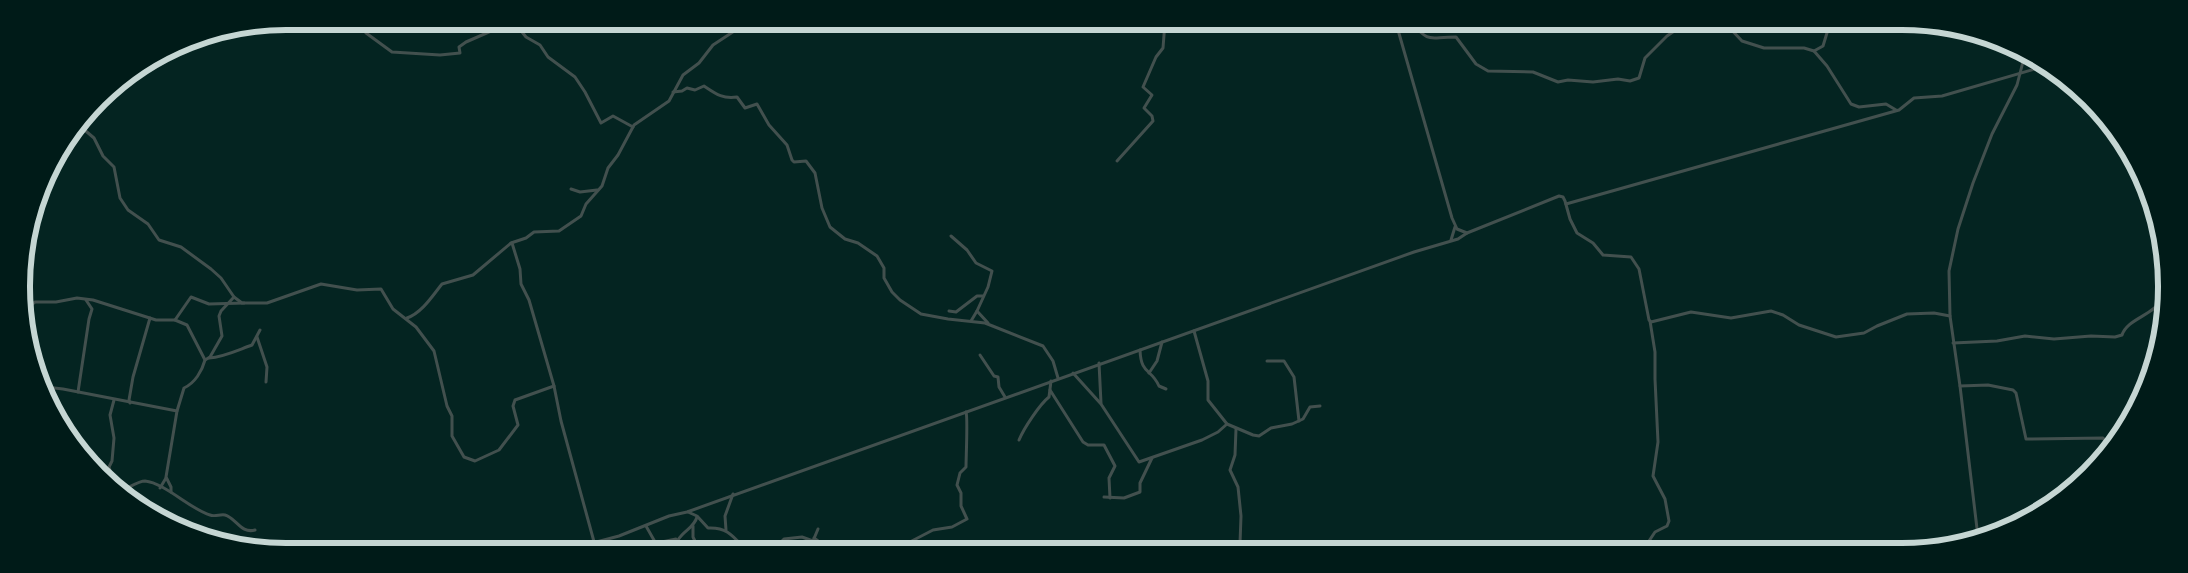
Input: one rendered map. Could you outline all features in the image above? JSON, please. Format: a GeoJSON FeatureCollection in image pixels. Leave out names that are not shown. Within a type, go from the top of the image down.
{"type":"FeatureCollection","features":[{"type":"Feature","properties":{"kind":"street"},"geometry":{"type":"LineString","coordinates":[[364,30],[392,52],[440,55],[460,53],[459,47],[466,42],[494,30]]}},
{"type":"Feature","properties":{"kind":"street"},"geometry":{"type":"LineString","coordinates":[[520,30],[528,38],[540,45],[547,56],[575,77],[601,123],[615,116],[634,127]]}},
{"type":"Feature","properties":{"kind":"street"},"geometry":{"type":"LineString","coordinates":[[406,318],[410,317],[437,294],[442,284],[473,275],[488,260],[512,243],[526,238],[534,232],[560,230],[581,216],[585,211],[586,204],[599,189],[608,168],[634,127],[641,119],[669,101],[683,75],[699,63],[713,45],[736,30]]}},
{"type":"Feature","properties":{"kind":"street"},"geometry":{"type":"LineString","coordinates":[[1117,161],[1153,121],[1152,116],[1144,108],[1152,95],[1143,87],[1156,57],[1163,48],[1164,30]]}},
{"type":"Feature","properties":{"kind":"street"},"geometry":{"type":"LineString","coordinates":[[1398,30],[1455,226],[1457,229],[1467,233]]}},
{"type":"Feature","properties":{"kind":"street"},"geometry":{"type":"LineString","coordinates":[[1417,30],[1426,38],[1456,37],[1476,64],[1488,71],[1517,71],[1543,75],[1557,82],[1568,80],[1593,82],[1618,79],[1630,81],[1639,78],[1645,58],[1676,30]]}},
{"type":"Feature","properties":{"kind":"street"},"geometry":{"type":"LineString","coordinates":[[1731,30],[1742,41],[1764,48],[1804,48],[1813,51],[1828,66],[1851,104],[1859,107],[1886,104],[1896,110]]}},
{"type":"Feature","properties":{"kind":"street"},"geometry":{"type":"LineString","coordinates":[[1813,51],[1823,46],[1828,30]]}},
{"type":"Feature","properties":{"kind":"street"},"geometry":{"type":"LineString","coordinates":[[1977,531],[1950,316],[1950,261],[1960,220],[1985,151],[2020,74],[2023,60]]}},
{"type":"Feature","properties":{"kind":"street"},"geometry":{"type":"LineString","coordinates":[[1566,204],[1896,110],[1904,107],[1914,98],[1942,96],[2037,69]]}},
{"type":"Feature","properties":{"kind":"street"},"geometry":{"type":"LineString","coordinates":[[673,92],[682,91],[687,88],[695,90],[704,86],[718,96],[737,97],[746,108],[757,104],[767,123],[788,145],[792,160],[794,162],[804,160],[809,164],[816,176],[822,208],[828,225],[845,239],[858,243],[877,256],[884,268],[884,278],[891,291],[898,298],[921,314],[988,324],[1043,346],[1053,361],[1058,378]]}},
{"type":"Feature","properties":{"kind":"street"},"geometry":{"type":"LineString","coordinates":[[84,129],[94,138],[103,156],[114,167],[120,198],[128,210],[148,224],[159,240],[186,249],[211,268],[221,278],[234,297],[244,304]]}},
{"type":"Feature","properties":{"kind":"street"},"geometry":{"type":"LineString","coordinates":[[571,189],[580,192],[599,189]]}},
{"type":"Feature","properties":{"kind":"street"},"geometry":{"type":"LineString","coordinates":[[512,243],[520,270],[521,285],[529,300],[554,386],[561,421],[594,543],[646,526],[668,516],[687,512],[1099,363],[1193,333],[1458,239],[1467,233],[1559,196],[1563,197],[1575,231],[1593,243],[1599,252],[1606,256],[1629,256],[1636,262],[1639,269],[1655,352],[1654,379],[1658,442],[1652,476],[1665,499],[1669,521],[1667,526],[1656,532],[1648,543]]}},
{"type":"Feature","properties":{"kind":"street"},"geometry":{"type":"LineString","coordinates":[[1451,240],[1455,226]]}},
{"type":"Feature","properties":{"kind":"street"},"geometry":{"type":"LineString","coordinates":[[951,236],[967,250],[976,263],[991,270],[988,287],[971,321]]}},
{"type":"Feature","properties":{"kind":"street"},"geometry":{"type":"LineString","coordinates":[[175,320],[191,297],[206,303],[267,303],[321,284],[364,291],[379,288],[393,309],[406,318],[420,332],[437,356],[451,414],[452,436],[458,443],[462,454],[468,459],[475,461],[499,450],[518,423],[513,406],[515,400],[554,386]]}},
{"type":"Feature","properties":{"kind":"street"},"geometry":{"type":"LineString","coordinates":[[949,311],[956,312],[977,296],[983,296]]}},
{"type":"Feature","properties":{"kind":"street"},"geometry":{"type":"LineString","coordinates":[[160,488],[166,477],[177,411],[184,389],[199,376],[207,359],[222,336],[219,316],[222,309],[234,297]]}},
{"type":"Feature","properties":{"kind":"street"},"geometry":{"type":"LineString","coordinates":[[31,305],[35,302],[56,302],[74,298],[113,306],[150,318],[186,323],[207,359]]}},
{"type":"Feature","properties":{"kind":"street"},"geometry":{"type":"LineString","coordinates":[[78,392],[92,309],[86,300]]}},
{"type":"Feature","properties":{"kind":"street"},"geometry":{"type":"LineString","coordinates":[[1953,343],[2026,336],[2054,338],[2118,337],[2122,335],[2125,328],[2131,323],[2157,308]]}},
{"type":"Feature","properties":{"kind":"street"},"geometry":{"type":"LineString","coordinates":[[977,311],[988,324]]}},
{"type":"Feature","properties":{"kind":"street"},"geometry":{"type":"LineString","coordinates":[[1650,321],[1691,312],[1731,318],[1772,311],[1784,315],[1797,325],[1836,337],[1864,333],[1907,314],[1934,312],[1950,316]]}},
{"type":"Feature","properties":{"kind":"street"},"geometry":{"type":"LineString","coordinates":[[129,402],[134,372],[150,318]]}},
{"type":"Feature","properties":{"kind":"street"},"geometry":{"type":"LineString","coordinates":[[207,359],[225,356],[252,345],[260,330]]}},
{"type":"Feature","properties":{"kind":"street"},"geometry":{"type":"LineString","coordinates":[[1193,333],[1208,381],[1208,400],[1227,424],[1253,436],[1259,436],[1274,427],[1299,421],[1305,417],[1310,407],[1320,406]]}},
{"type":"Feature","properties":{"kind":"street"},"geometry":{"type":"LineString","coordinates":[[256,337],[267,367],[266,382]]}},
{"type":"Feature","properties":{"kind":"street"},"geometry":{"type":"LineString","coordinates":[[1149,373],[1157,361],[1162,342]]}},
{"type":"Feature","properties":{"kind":"street"},"geometry":{"type":"LineString","coordinates":[[1140,350],[1141,363],[1144,369],[1157,379],[1159,386],[1166,389]]}},
{"type":"Feature","properties":{"kind":"street"},"geometry":{"type":"LineString","coordinates":[[980,355],[994,376],[998,377],[999,387],[1005,397]]}},
{"type":"Feature","properties":{"kind":"street"},"geometry":{"type":"LineString","coordinates":[[1267,361],[1284,361],[1294,377],[1299,421]]}},
{"type":"Feature","properties":{"kind":"street"},"geometry":{"type":"LineString","coordinates":[[1099,363],[1102,404]]}},
{"type":"Feature","properties":{"kind":"street"},"geometry":{"type":"LineString","coordinates":[[1073,373],[1102,404],[1124,436],[1137,460],[1142,462],[1202,440],[1218,432],[1227,424]]}},
{"type":"Feature","properties":{"kind":"street"},"geometry":{"type":"LineString","coordinates":[[1020,440],[1026,426],[1037,413],[1040,404],[1049,397],[1051,381]]}},
{"type":"Feature","properties":{"kind":"street"},"geometry":{"type":"LineString","coordinates":[[1960,386],[1988,385],[2013,390],[2016,393],[2026,438],[2103,438],[2106,442]]}},
{"type":"Feature","properties":{"kind":"street"},"geometry":{"type":"LineString","coordinates":[[51,388],[177,411]]}},
{"type":"Feature","properties":{"kind":"street"},"geometry":{"type":"LineString","coordinates":[[1050,390],[1083,442],[1088,445],[1104,445],[1115,466],[1109,478],[1110,498]]}},
{"type":"Feature","properties":{"kind":"street"},"geometry":{"type":"LineString","coordinates":[[111,474],[109,466],[112,461],[114,432],[110,415],[114,400]]}},
{"type":"Feature","properties":{"kind":"street"},"geometry":{"type":"LineString","coordinates":[[908,543],[933,530],[952,527],[967,519],[961,506],[961,493],[957,485],[960,474],[966,467],[968,418],[966,412]]}},
{"type":"Feature","properties":{"kind":"street"},"geometry":{"type":"LineString","coordinates":[[1236,429],[1235,455],[1230,470],[1238,486],[1241,530],[1239,543]]}},
{"type":"Feature","properties":{"kind":"street"},"geometry":{"type":"LineString","coordinates":[[1104,497],[1124,498],[1140,492],[1140,483],[1152,458]]}},
{"type":"Feature","properties":{"kind":"street"},"geometry":{"type":"LineString","coordinates":[[166,477],[171,492]]}},
{"type":"Feature","properties":{"kind":"street"},"geometry":{"type":"LineString","coordinates":[[128,488],[145,481],[171,492],[209,515],[226,515],[239,526],[254,530]]}},
{"type":"Feature","properties":{"kind":"street"},"geometry":{"type":"LineString","coordinates":[[726,531],[725,516],[733,494]]}},
{"type":"Feature","properties":{"kind":"street"},"geometry":{"type":"LineString","coordinates":[[687,512],[697,516],[708,528],[720,528],[726,531],[738,543]]}},
{"type":"Feature","properties":{"kind":"street"},"geometry":{"type":"LineString","coordinates":[[696,543],[693,537],[693,526],[697,516]]}},
{"type":"Feature","properties":{"kind":"street"},"geometry":{"type":"LineString","coordinates":[[646,526],[657,543],[678,540]]}},
{"type":"Feature","properties":{"kind":"street"},"geometry":{"type":"LineString","coordinates":[[678,543],[680,535],[693,526]]}},
{"type":"Feature","properties":{"kind":"street"},"geometry":{"type":"LineString","coordinates":[[780,543],[782,540],[802,537],[812,541],[818,529]]}},
{"type":"Feature","properties":{"kind":"street"},"geometry":{"type":"LineString","coordinates":[[814,538],[820,543]]}}]}
